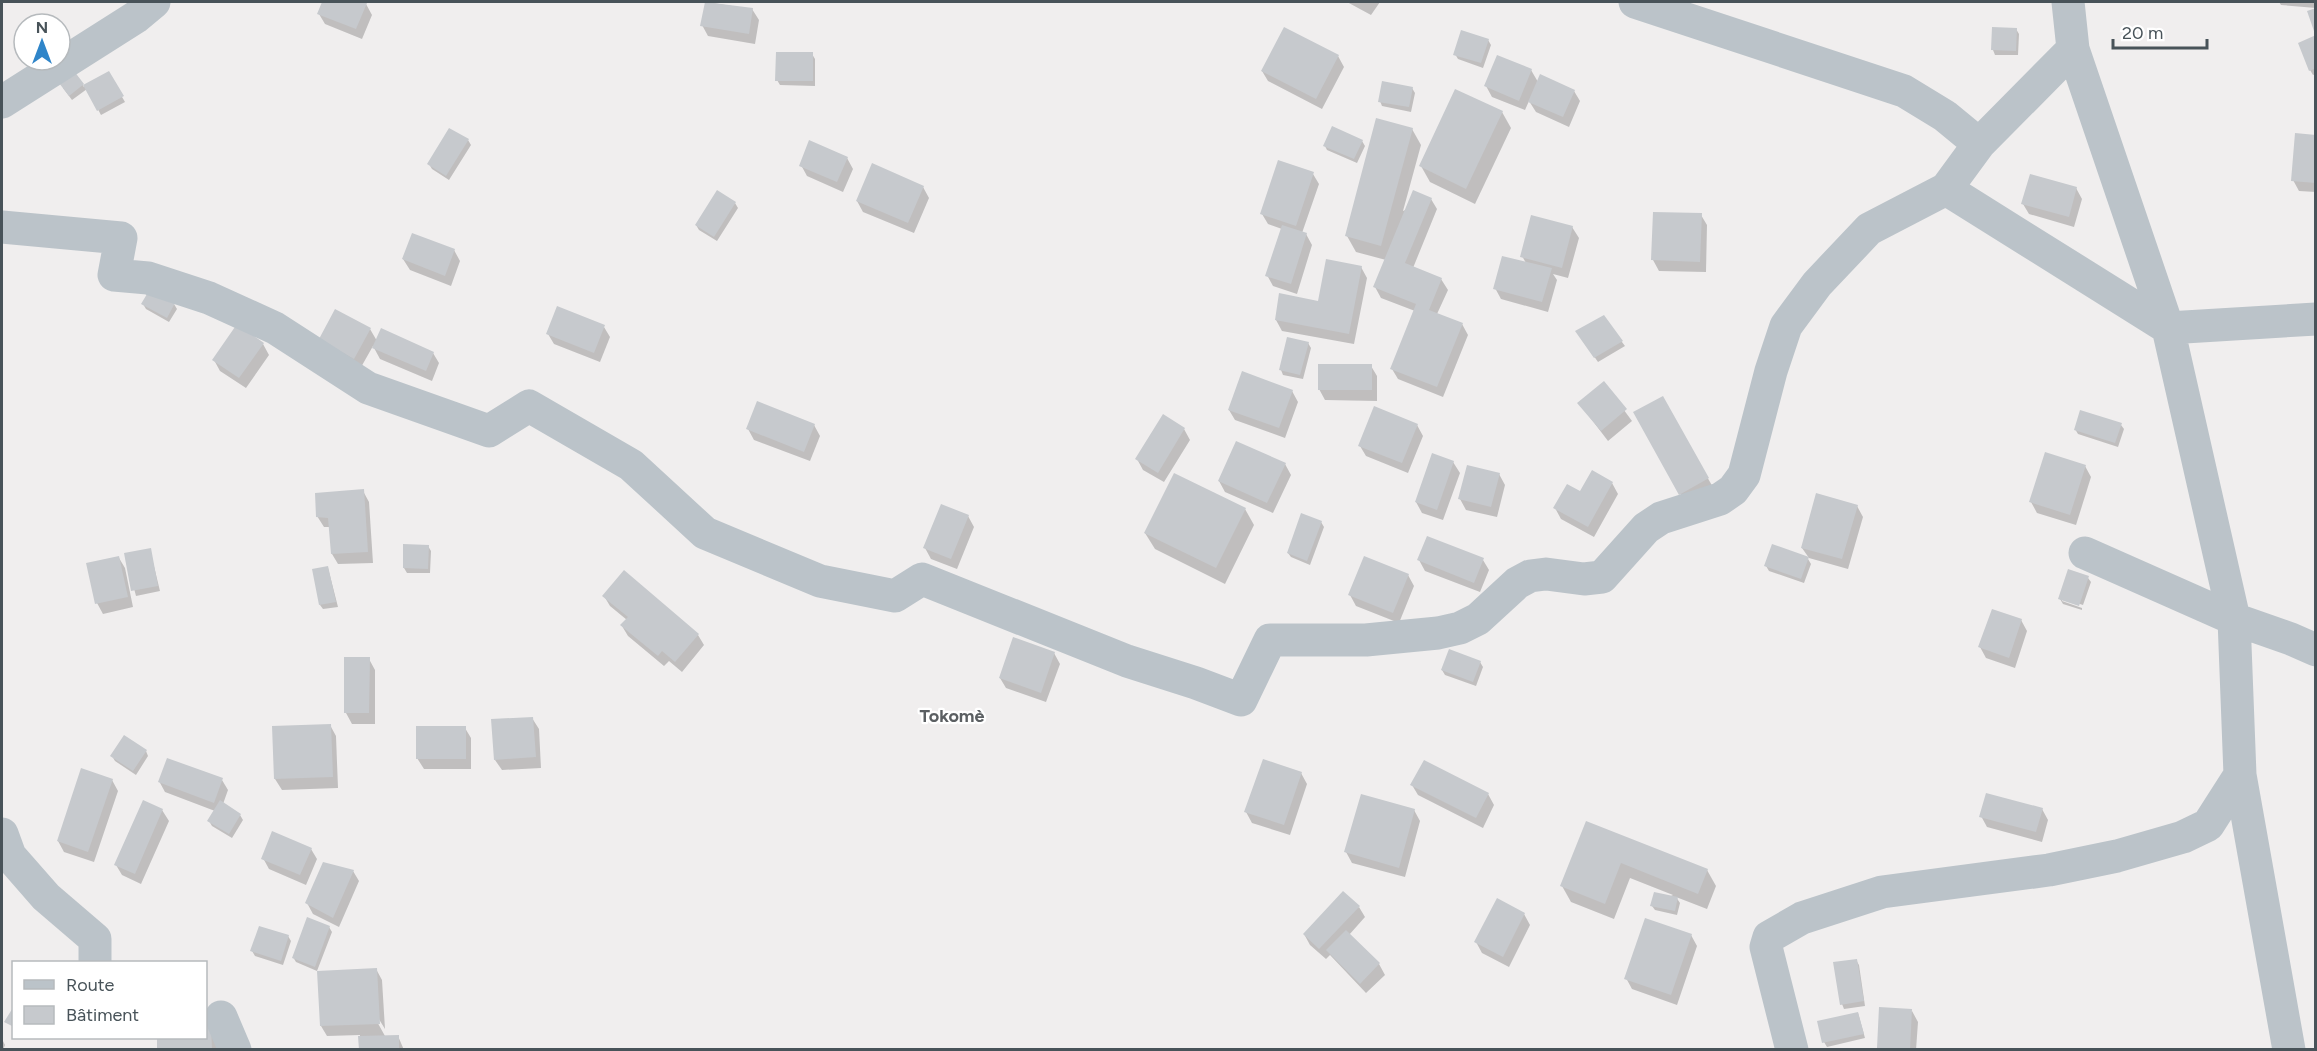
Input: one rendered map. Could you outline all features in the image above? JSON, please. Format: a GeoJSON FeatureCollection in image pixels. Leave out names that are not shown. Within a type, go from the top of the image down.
{"type":"FeatureCollection","features":[{"type":"Feature","properties":{"kind":"street"},"geometry":{"type":"LineString","coordinates":[[2,102],[136,17],[154,2]]}},
{"type":"Feature","properties":{"kind":"street"},"geometry":{"type":"LineString","coordinates":[[1635,2],[1904,91],[1945,116],[1979,144]]}},
{"type":"Feature","properties":{"kind":"street"},"geometry":{"type":"LineString","coordinates":[[2068,2],[2073,49],[2168,328],[2234,619],[2240,775],[2289,1050]]}},
{"type":"Feature","properties":{"kind":"street"},"geometry":{"type":"LineString","coordinates":[[2,227],[122,238],[114,275],[148,278],[209,298],[275,328],[368,388],[489,431],[529,406],[631,465],[705,533],[820,581],[895,596],[922,579],[1127,661],[1241,700],[1269,640],[1366,640],[1438,633],[1460,628],[1478,619],[1517,583],[1530,576],[1546,574],[1584,579],[1602,577],[1646,528],[1661,518],[1720,499],[1733,490],[1744,475],[1771,371],[1786,326],[1817,284],[1869,229],[1946,189],[1979,144],[2073,49]]}},
{"type":"Feature","properties":{"kind":"street"},"geometry":{"type":"LineString","coordinates":[[1946,189],[2168,328],[2316,319]]}},
{"type":"Feature","properties":{"kind":"street"},"geometry":{"type":"LineString","coordinates":[[2085,553],[2234,619],[2316,650]]}},
{"type":"Feature","properties":{"kind":"street"},"geometry":{"type":"LineString","coordinates":[[2208,825],[2240,775]]}},
{"type":"Feature","properties":{"kind":"street"},"geometry":{"type":"LineString","coordinates":[[1792,1050],[1766,947],[1769,937],[1802,918],[1882,892],[1991,878],[2117,856],[2183,837],[2208,825],[2249,821]]}},
{"type":"Feature","properties":{"kind":"street"},"geometry":{"type":"LineString","coordinates":[[2,834],[10,856],[45,897],[95,939],[95,961]]}},
{"type":"Feature","properties":{"kind":"street"},"geometry":{"type":"LineString","coordinates":[[220,1017],[235,1050]]}},
{"type":"Feature","properties":{"kind":"building"},"geometry":{"type":"Polygon","coordinates":[[[322,2],[367,3],[356,29],[317,14],[322,2]]]}},
{"type":"Feature","properties":{"kind":"building"},"geometry":{"type":"Polygon","coordinates":[[[705,2],[753,8],[749,34],[700,26],[705,2]]]}},
{"type":"Feature","properties":{"kind":"building"},"geometry":{"type":"Polygon","coordinates":[[[2316,8],[2316,34],[2315,34],[2307,11],[2316,8]]]}},
{"type":"Feature","properties":{"kind":"building"},"geometry":{"type":"Polygon","coordinates":[[[1284,27],[1339,55],[1316,99],[1261,71],[1284,27]]]}},
{"type":"Feature","properties":{"kind":"building"},"geometry":{"type":"Polygon","coordinates":[[[1992,27],[2017,28],[2016,51],[1991,50],[1992,27]]]}},
{"type":"Feature","properties":{"kind":"building"},"geometry":{"type":"Polygon","coordinates":[[[1461,30],[1489,39],[1481,63],[1453,55],[1461,30]]]}},
{"type":"Feature","properties":{"kind":"building"},"geometry":{"type":"Polygon","coordinates":[[[2316,35],[2316,68],[2309,71],[2298,43],[2316,35]]]}},
{"type":"Feature","properties":{"kind":"building"},"geometry":{"type":"Polygon","coordinates":[[[776,52],[813,52],[813,81],[775,81],[776,52]]]}},
{"type":"Feature","properties":{"kind":"building"},"geometry":{"type":"Polygon","coordinates":[[[1497,55],[1532,69],[1519,101],[1484,86],[1497,55]]]}},
{"type":"Feature","properties":{"kind":"building"},"geometry":{"type":"Polygon","coordinates":[[[74,71],[84,84],[69,96],[59,83],[74,71]]]}},
{"type":"Feature","properties":{"kind":"building"},"geometry":{"type":"Polygon","coordinates":[[[109,71],[124,96],[97,111],[83,85],[109,71]]]}},
{"type":"Feature","properties":{"kind":"building"},"geometry":{"type":"Polygon","coordinates":[[[1540,74],[1575,90],[1563,117],[1528,102],[1540,74]]]}},
{"type":"Feature","properties":{"kind":"building"},"geometry":{"type":"Polygon","coordinates":[[[1382,81],[1413,87],[1409,107],[1378,102],[1382,81]]]}},
{"type":"Feature","properties":{"kind":"building"},"geometry":{"type":"Polygon","coordinates":[[[1455,89],[1503,111],[1466,189],[1419,166],[1455,89]]]}},
{"type":"Feature","properties":{"kind":"building"},"geometry":{"type":"Polygon","coordinates":[[[1376,118],[1413,128],[1381,246],[1345,236],[1376,118]]]}},
{"type":"Feature","properties":{"kind":"building"},"geometry":{"type":"Polygon","coordinates":[[[1332,126],[1363,140],[1354,159],[1323,146],[1332,126]]]}},
{"type":"Feature","properties":{"kind":"building"},"geometry":{"type":"Polygon","coordinates":[[[449,128],[469,139],[446,176],[427,164],[449,128]]]}},
{"type":"Feature","properties":{"kind":"building"},"geometry":{"type":"Polygon","coordinates":[[[2295,133],[2316,135],[2316,183],[2291,181],[2295,133]]]}},
{"type":"Feature","properties":{"kind":"building"},"geometry":{"type":"Polygon","coordinates":[[[809,140],[848,157],[837,182],[799,166],[809,140]]]}},
{"type":"Feature","properties":{"kind":"building"},"geometry":{"type":"Polygon","coordinates":[[[1278,160],[1314,172],[1296,226],[1260,214],[1278,160]]]}},
{"type":"Feature","properties":{"kind":"building"},"geometry":{"type":"Polygon","coordinates":[[[872,163],[924,186],[908,223],[856,201],[872,163]]]}},
{"type":"Feature","properties":{"kind":"building"},"geometry":{"type":"Polygon","coordinates":[[[2030,174],[2077,187],[2069,217],[2021,204],[2030,174]]]}},
{"type":"Feature","properties":{"kind":"building"},"geometry":{"type":"Polygon","coordinates":[[[717,190],[736,202],[714,237],[695,225],[717,190]]]}},
{"type":"Feature","properties":{"kind":"building"},"geometry":{"type":"Polygon","coordinates":[[[1413,190],[1432,198],[1405,263],[1442,278],[1429,310],[1463,323],[1437,387],[1390,369],[1416,304],[1373,287],[1413,190]]]}},
{"type":"Feature","properties":{"kind":"building"},"geometry":{"type":"Polygon","coordinates":[[[1653,212],[1702,213],[1700,262],[1651,260],[1653,212]]]}},
{"type":"Feature","properties":{"kind":"building"},"geometry":{"type":"Polygon","coordinates":[[[1531,215],[1573,226],[1562,268],[1520,257],[1531,215]]]}},
{"type":"Feature","properties":{"kind":"building"},"geometry":{"type":"Polygon","coordinates":[[[1282,225],[1307,233],[1291,284],[1265,276],[1282,225]]]}},
{"type":"Feature","properties":{"kind":"building"},"geometry":{"type":"Polygon","coordinates":[[[412,233],[455,249],[445,276],[402,259],[412,233]]]}},
{"type":"Feature","properties":{"kind":"building"},"geometry":{"type":"Polygon","coordinates":[[[1502,256],[1552,268],[1542,302],[1493,289],[1502,256]]]}},
{"type":"Feature","properties":{"kind":"building"},"geometry":{"type":"Polygon","coordinates":[[[1326,259],[1362,266],[1349,334],[1275,320],[1279,293],[1318,301],[1326,259]]]}},
{"type":"Feature","properties":{"kind":"building"},"geometry":{"type":"Polygon","coordinates":[[[150,289],[175,303],[167,318],[141,304],[150,289]]]}},
{"type":"Feature","properties":{"kind":"building"},"geometry":{"type":"Polygon","coordinates":[[[557,306],[605,325],[594,353],[546,334],[557,306]]]}},
{"type":"Feature","properties":{"kind":"building"},"geometry":{"type":"Polygon","coordinates":[[[335,309],[371,328],[354,359],[319,339],[335,309]]]}},
{"type":"Feature","properties":{"kind":"building"},"geometry":{"type":"Polygon","coordinates":[[[1604,315],[1623,341],[1594,358],[1575,331],[1604,315]]]}},
{"type":"Feature","properties":{"kind":"building"},"geometry":{"type":"Polygon","coordinates":[[[237,324],[264,343],[239,378],[212,360],[237,324]]]}},
{"type":"Feature","properties":{"kind":"building"},"geometry":{"type":"Polygon","coordinates":[[[381,328],[434,352],[426,371],[372,348],[381,328]]]}},
{"type":"Feature","properties":{"kind":"building"},"geometry":{"type":"Polygon","coordinates":[[[1287,337],[1309,342],[1300,375],[1279,370],[1287,337]]]}},
{"type":"Feature","properties":{"kind":"building"},"geometry":{"type":"Polygon","coordinates":[[[1318,364],[1372,364],[1372,390],[1318,390],[1318,364]]]}},
{"type":"Feature","properties":{"kind":"building"},"geometry":{"type":"Polygon","coordinates":[[[1242,371],[1293,390],[1279,428],[1228,410],[1242,371]]]}},
{"type":"Feature","properties":{"kind":"building"},"geometry":{"type":"Polygon","coordinates":[[[1604,381],[1627,409],[1601,431],[1577,403],[1604,381]]]}},
{"type":"Feature","properties":{"kind":"building"},"geometry":{"type":"Polygon","coordinates":[[[1663,396],[1709,478],[1679,495],[1633,412],[1663,396]]]}},
{"type":"Feature","properties":{"kind":"building"},"geometry":{"type":"Polygon","coordinates":[[[757,401],[815,424],[804,452],[746,429],[757,401]]]}},
{"type":"Feature","properties":{"kind":"building"},"geometry":{"type":"Polygon","coordinates":[[[1374,406],[1418,424],[1402,463],[1358,446],[1374,406]]]}},
{"type":"Feature","properties":{"kind":"building"},"geometry":{"type":"Polygon","coordinates":[[[2080,410],[2122,423],[2115,443],[2074,430],[2080,410]]]}},
{"type":"Feature","properties":{"kind":"building"},"geometry":{"type":"Polygon","coordinates":[[[1163,414],[1185,428],[1158,473],[1135,459],[1163,414]]]}},
{"type":"Feature","properties":{"kind":"building"},"geometry":{"type":"Polygon","coordinates":[[[1236,441],[1286,463],[1267,503],[1218,481],[1236,441]]]}},
{"type":"Feature","properties":{"kind":"building"},"geometry":{"type":"Polygon","coordinates":[[[2045,452],[2086,465],[2070,515],[2029,502],[2045,452]]]}},
{"type":"Feature","properties":{"kind":"building"},"geometry":{"type":"Polygon","coordinates":[[[1432,453],[1454,461],[1437,510],[1415,502],[1432,453]]]}},
{"type":"Feature","properties":{"kind":"building"},"geometry":{"type":"Polygon","coordinates":[[[1467,465],[1500,473],[1491,507],[1458,499],[1467,465]]]}},
{"type":"Feature","properties":{"kind":"building"},"geometry":{"type":"Polygon","coordinates":[[[1592,470],[1613,482],[1588,527],[1553,508],[1567,484],[1580,491],[1592,470]]]}},
{"type":"Feature","properties":{"kind":"building"},"geometry":{"type":"Polygon","coordinates":[[[1174,473],[1246,508],[1216,568],[1144,533],[1174,473]]]}},
{"type":"Feature","properties":{"kind":"building"},"geometry":{"type":"Polygon","coordinates":[[[364,489],[368,552],[331,554],[328,518],[316,517],[315,493],[364,489]]]}},
{"type":"Feature","properties":{"kind":"building"},"geometry":{"type":"Polygon","coordinates":[[[1816,493],[1858,505],[1842,559],[1801,548],[1816,493]]]}},
{"type":"Feature","properties":{"kind":"building"},"geometry":{"type":"Polygon","coordinates":[[[941,504],[969,515],[951,559],[923,548],[941,504]]]}},
{"type":"Feature","properties":{"kind":"building"},"geometry":{"type":"Polygon","coordinates":[[[1301,513],[1322,521],[1307,561],[1287,553],[1301,513]]]}},
{"type":"Feature","properties":{"kind":"building"},"geometry":{"type":"Polygon","coordinates":[[[1427,536],[1484,558],[1474,583],[1417,560],[1427,536]]]}},
{"type":"Feature","properties":{"kind":"building"},"geometry":{"type":"Polygon","coordinates":[[[403,544],[429,545],[428,569],[403,568],[403,544]]]}},
{"type":"Feature","properties":{"kind":"building"},"geometry":{"type":"Polygon","coordinates":[[[1772,544],[1809,557],[1801,579],[1764,566],[1772,544]]]}},
{"type":"Feature","properties":{"kind":"building"},"geometry":{"type":"Polygon","coordinates":[[[151,548],[158,586],[131,591],[124,553],[151,548]]]}},
{"type":"Feature","properties":{"kind":"building"},"geometry":{"type":"Polygon","coordinates":[[[119,556],[128,597],[95,604],[86,563],[119,556]]]}},
{"type":"Feature","properties":{"kind":"building"},"geometry":{"type":"Polygon","coordinates":[[[1364,556],[1409,574],[1393,613],[1348,595],[1364,556]]]}},
{"type":"Feature","properties":{"kind":"building"},"geometry":{"type":"Polygon","coordinates":[[[328,566],[336,602],[319,605],[312,569],[328,566]]]}},
{"type":"Feature","properties":{"kind":"building"},"geometry":{"type":"Polygon","coordinates":[[[2068,569],[2089,576],[2079,606],[2058,599],[2068,569]]]}},
{"type":"Feature","properties":{"kind":"building"},"geometry":{"type":"Polygon","coordinates":[[[624,570],[699,634],[675,662],[662,651],[658,656],[620,625],[628,617],[602,596],[624,570]]]}},
{"type":"Feature","properties":{"kind":"building"},"geometry":{"type":"Polygon","coordinates":[[[1992,609],[2022,619],[2009,658],[1978,647],[1992,609]]]}},
{"type":"Feature","properties":{"kind":"building"},"geometry":{"type":"Polygon","coordinates":[[[1013,637],[1055,652],[1041,693],[999,678],[1013,637]]]}},
{"type":"Feature","properties":{"kind":"building"},"geometry":{"type":"Polygon","coordinates":[[[1449,649],[1481,661],[1473,682],[1441,670],[1449,649]]]}},
{"type":"Feature","properties":{"kind":"building"},"geometry":{"type":"Polygon","coordinates":[[[344,657],[370,657],[369,713],[344,713],[344,657]]]}},
{"type":"Feature","properties":{"kind":"building"},"geometry":{"type":"Polygon","coordinates":[[[533,717],[536,757],[494,760],[491,719],[533,717]]]}},
{"type":"Feature","properties":{"kind":"building"},"geometry":{"type":"Polygon","coordinates":[[[331,724],[333,777],[274,779],[272,726],[331,724]]]}},
{"type":"Feature","properties":{"kind":"building"},"geometry":{"type":"Polygon","coordinates":[[[416,726],[466,726],[466,759],[416,759],[416,726]]]}},
{"type":"Feature","properties":{"kind":"building"},"geometry":{"type":"Polygon","coordinates":[[[124,735],[147,750],[133,771],[110,756],[124,735]]]}},
{"type":"Feature","properties":{"kind":"building"},"geometry":{"type":"Polygon","coordinates":[[[167,758],[223,778],[214,803],[158,782],[167,758]]]}},
{"type":"Feature","properties":{"kind":"building"},"geometry":{"type":"Polygon","coordinates":[[[1263,759],[1302,772],[1284,825],[1244,812],[1263,759]]]}},
{"type":"Feature","properties":{"kind":"building"},"geometry":{"type":"Polygon","coordinates":[[[1424,760],[1489,793],[1476,818],[1410,785],[1424,760]]]}},
{"type":"Feature","properties":{"kind":"building"},"geometry":{"type":"Polygon","coordinates":[[[81,768],[113,779],[88,852],[57,841],[81,768]]]}},
{"type":"Feature","properties":{"kind":"building"},"geometry":{"type":"Polygon","coordinates":[[[1986,793],[2043,808],[2036,832],[1979,817],[1986,793]]]}},
{"type":"Feature","properties":{"kind":"building"},"geometry":{"type":"Polygon","coordinates":[[[1361,794],[1415,809],[1399,868],[1344,852],[1361,794]]]}},
{"type":"Feature","properties":{"kind":"building"},"geometry":{"type":"Polygon","coordinates":[[[143,800],[163,809],[135,874],[114,865],[143,800]]]}},
{"type":"Feature","properties":{"kind":"building"},"geometry":{"type":"Polygon","coordinates":[[[220,800],[241,814],[229,834],[207,821],[220,800]]]}},
{"type":"Feature","properties":{"kind":"building"},"geometry":{"type":"Polygon","coordinates":[[[1586,821],[1708,869],[1698,894],[1621,863],[1605,904],[1560,886],[1586,821]]]}},
{"type":"Feature","properties":{"kind":"building"},"geometry":{"type":"Polygon","coordinates":[[[272,831],[312,848],[300,875],[261,859],[272,831]]]}},
{"type":"Feature","properties":{"kind":"building"},"geometry":{"type":"Polygon","coordinates":[[[323,862],[354,870],[333,918],[305,903],[323,862]]]}},
{"type":"Feature","properties":{"kind":"building"},"geometry":{"type":"Polygon","coordinates":[[[1343,891],[1360,906],[1319,949],[1303,934],[1343,891]]]}},
{"type":"Feature","properties":{"kind":"building"},"geometry":{"type":"Polygon","coordinates":[[[1654,892],[1678,897],[1675,911],[1650,906],[1654,892]]]}},
{"type":"Feature","properties":{"kind":"building"},"geometry":{"type":"Polygon","coordinates":[[[1497,898],[1525,913],[1503,957],[1474,942],[1497,898]]]}},
{"type":"Feature","properties":{"kind":"building"},"geometry":{"type":"Polygon","coordinates":[[[307,917],[330,926],[315,967],[292,958],[307,917]]]}},
{"type":"Feature","properties":{"kind":"building"},"geometry":{"type":"Polygon","coordinates":[[[1645,918],[1692,934],[1671,995],[1624,979],[1645,918]]]}},
{"type":"Feature","properties":{"kind":"building"},"geometry":{"type":"Polygon","coordinates":[[[259,926],[289,935],[281,961],[250,951],[259,926]]]}},
{"type":"Feature","properties":{"kind":"building"},"geometry":{"type":"Polygon","coordinates":[[[1346,930],[1380,963],[1360,984],[1326,950],[1346,930]]]}},
{"type":"Feature","properties":{"kind":"building"},"geometry":{"type":"Polygon","coordinates":[[[1857,959],[1864,1001],[1840,1005],[1833,962],[1857,959]]]}},
{"type":"Feature","properties":{"kind":"building"},"geometry":{"type":"Polygon","coordinates":[[[377,968],[380,1024],[320,1026],[317,971],[377,968]]]}},
{"type":"Feature","properties":{"kind":"building"},"geometry":{"type":"Polygon","coordinates":[[[1879,1007],[1912,1009],[1910,1050],[1877,1048],[1879,1007]]]}},
{"type":"Feature","properties":{"kind":"building"},"geometry":{"type":"Polygon","coordinates":[[[12,1009],[12,1026],[4,1022],[12,1009]]]}},
{"type":"Feature","properties":{"kind":"building"},"geometry":{"type":"Polygon","coordinates":[[[1858,1012],[1864,1034],[1822,1043],[1817,1021],[1858,1012]]]}},
{"type":"Feature","properties":{"kind":"building"},"geometry":{"type":"Polygon","coordinates":[[[207,1022],[211,1022],[212,1050],[157,1050],[157,1039],[207,1039],[207,1022]]]}},
{"type":"Feature","properties":{"kind":"building"},"geometry":{"type":"Polygon","coordinates":[[[399,1035],[399,1050],[359,1050],[358,1036],[399,1035]]]}},
{"type":"Feature","properties":{"kind":"district","name":"Tokomè"},"geometry":{"type":"Point","coordinates":[952,716]}}]}
